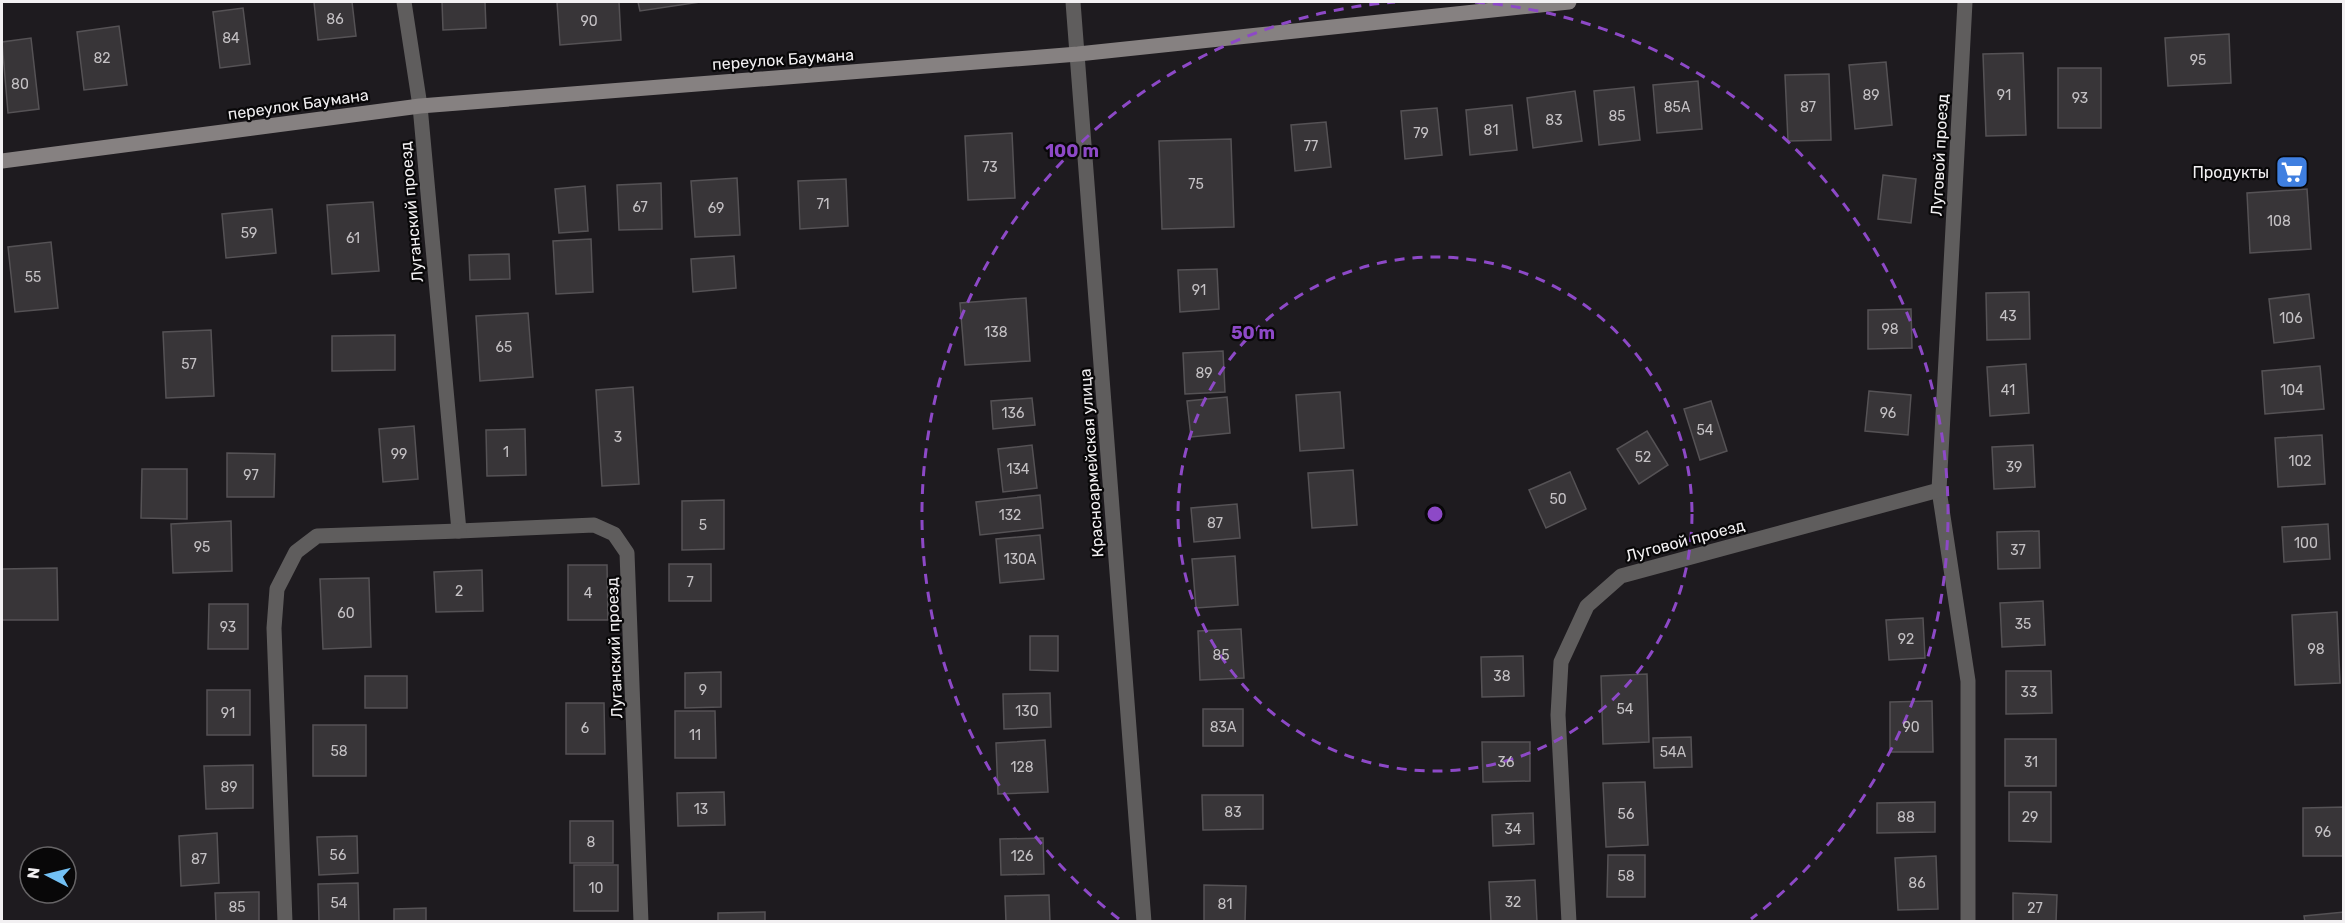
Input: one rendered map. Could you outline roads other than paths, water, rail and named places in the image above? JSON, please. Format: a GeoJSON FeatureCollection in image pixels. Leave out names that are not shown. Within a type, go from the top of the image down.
{"type":"FeatureCollection","features":[{"type":"Feature","properties":{"kind":"street","name":"Луганский проезд"},"geometry":{"type":"LineString","coordinates":[[404,2],[420,106],[459,531]]}},
{"type":"Feature","properties":{"kind":"street","name":"Красноармейская улица"},"geometry":{"type":"LineString","coordinates":[[1073,2],[1144,921]]}},
{"type":"Feature","properties":{"kind":"street","name":"переулок Баумана"},"geometry":{"type":"LineString","coordinates":[[2,161],[420,106],[1078,54],[1569,2]]}},
{"type":"Feature","properties":{"kind":"street","name":"Луговой проезд"},"geometry":{"type":"LineString","coordinates":[[1965,2],[1939,490],[1968,681],[1968,921]]}},
{"type":"Feature","properties":{"kind":"street","name":"Луговой проезд"},"geometry":{"type":"LineString","coordinates":[[1569,921],[1558,715],[1561,662],[1587,606],[1621,576],[1939,490]]}},
{"type":"Feature","properties":{"kind":"street","name":"Луганский проезд"},"geometry":{"type":"LineString","coordinates":[[285,921],[274,628],[277,589],[296,552],[317,536],[594,525],[614,534],[627,553],[630,583],[641,921]]}},
{"type":"Feature","properties":{"kind":"place","name":"Продукты"},"geometry":{"type":"Point","coordinates":[2292,172]}}]}
